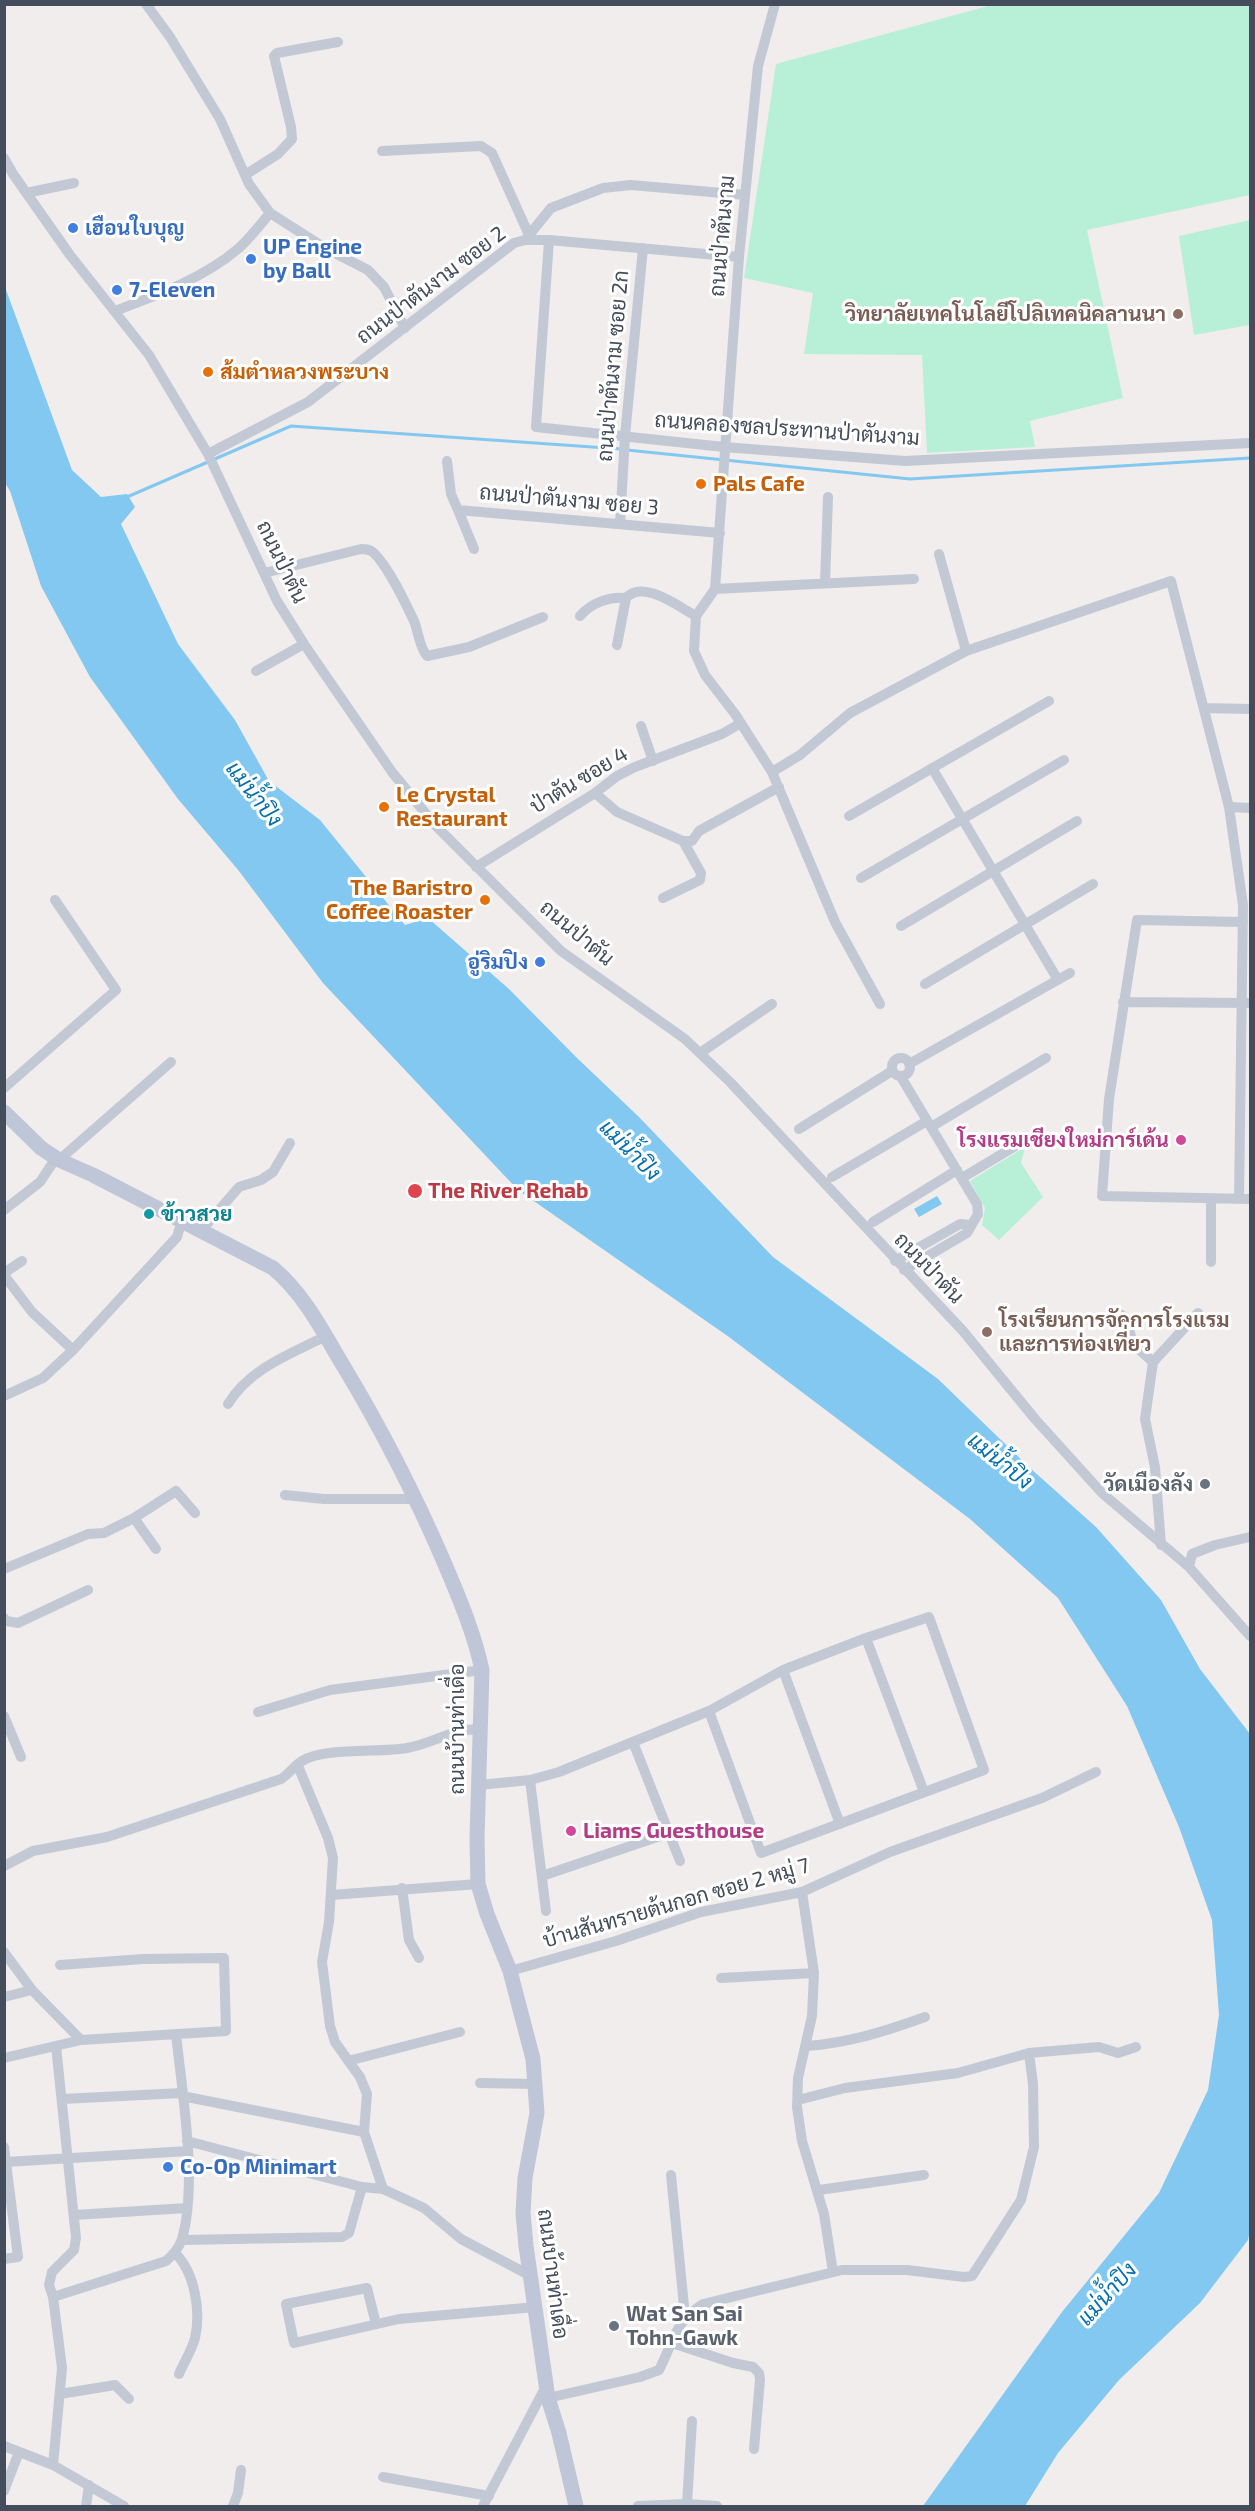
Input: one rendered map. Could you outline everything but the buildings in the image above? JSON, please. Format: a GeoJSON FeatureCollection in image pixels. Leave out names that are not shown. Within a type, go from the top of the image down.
{"type":"FeatureCollection","features":[{"type":"Feature","properties":{"kind":"street"},"geometry":{"type":"LineString","coordinates":[[146,4],[170,37],[220,119],[245,175],[270,213],[325,248],[368,270],[384,287],[405,328]]}},
{"type":"Feature","properties":{"kind":"street","name":"ถนนป่าตันงาม"},"geometry":{"type":"LineString","coordinates":[[715,589],[724,447],[758,66],[763,40],[775,4]]}},
{"type":"Feature","properties":{"kind":"street"},"geometry":{"type":"LineString","coordinates":[[245,175],[278,154],[292,138],[274,56],[277,53],[338,42]]}},
{"type":"Feature","properties":{"kind":"street"},"geometry":{"type":"LineString","coordinates":[[382,151],[481,146],[492,153],[527,237],[551,208],[603,188],[631,185],[745,195]]}},
{"type":"Feature","properties":{"kind":"street","name":"ถนนป่าตัน"},"geometry":{"type":"LineString","coordinates":[[4,158],[70,255],[149,356],[208,454],[277,601],[392,772],[435,825],[561,951],[669,1027],[730,1082],[895,1261],[963,1331],[1035,1419],[1102,1492],[1161,1545],[1190,1567],[1251,1636]]}},
{"type":"Feature","properties":{"kind":"street"},"geometry":{"type":"LineString","coordinates":[[26,193],[74,183]]}},
{"type":"Feature","properties":{"kind":"street"},"geometry":{"type":"LineString","coordinates":[[115,311],[162,293],[201,273],[239,248],[270,213]]}},
{"type":"Feature","properties":{"kind":"street","name":"ถนนป่าตันงาม ซอย 2"},"geometry":{"type":"LineString","coordinates":[[208,454],[308,402],[502,251],[527,237],[740,257]]}},
{"type":"Feature","properties":{"kind":"street","name":"ถนนคลองชลประทานป่าตันงาม"},"geometry":{"type":"LineString","coordinates":[[549,240],[536,427],[724,447],[905,461],[1251,443]]}},
{"type":"Feature","properties":{"kind":"street","name":"ถนนป่าตันงาม ซอย 2ก"},"geometry":{"type":"LineString","coordinates":[[620,524],[625,436],[643,248]]}},
{"type":"Feature","properties":{"kind":"street"},"geometry":{"type":"LineString","coordinates":[[447,461],[452,494],[458,510]]}},
{"type":"Feature","properties":{"kind":"street"},"geometry":{"type":"LineString","coordinates":[[825,583],[828,497]]}},
{"type":"Feature","properties":{"kind":"street","name":"ถนนป่าตันงาม ซอย 3"},"geometry":{"type":"LineString","coordinates":[[474,549],[458,510],[720,533]]}},
{"type":"Feature","properties":{"kind":"street"},"geometry":{"type":"LineString","coordinates":[[264,573],[361,549],[369,550],[374,553],[392,580],[414,622],[423,651],[427,656],[469,647],[543,617]]}},
{"type":"Feature","properties":{"kind":"street"},"geometry":{"type":"LineString","coordinates":[[939,554],[966,651]]}},
{"type":"Feature","properties":{"kind":"street"},"geometry":{"type":"LineString","coordinates":[[880,1004],[835,922],[772,772],[741,723],[705,675],[694,651],[696,616],[715,589],[914,579]]}},
{"type":"Feature","properties":{"kind":"street"},"geometry":{"type":"LineString","coordinates":[[772,772],[800,755],[850,713],[966,651],[1171,581],[1229,807],[1247,905],[1243,922],[1246,1107],[1239,1199]]}},
{"type":"Feature","properties":{"kind":"street"},"geometry":{"type":"LineString","coordinates":[[617,645],[626,598],[631,592],[642,590],[654,594],[696,616]]}},
{"type":"Feature","properties":{"kind":"street"},"geometry":{"type":"LineString","coordinates":[[580,616],[585,610],[613,597],[626,598]]}},
{"type":"Feature","properties":{"kind":"street"},"geometry":{"type":"LineString","coordinates":[[256,671],[304,644]]}},
{"type":"Feature","properties":{"kind":"street"},"geometry":{"type":"LineString","coordinates":[[849,816],[1049,701]]}},
{"type":"Feature","properties":{"kind":"street"},"geometry":{"type":"LineString","coordinates":[[1204,708],[1251,709]]}},
{"type":"Feature","properties":{"kind":"street","name":"ป่าตัน ซอย 4"},"geometry":{"type":"LineString","coordinates":[[476,867],[595,793],[617,776],[722,734],[741,723]]}},
{"type":"Feature","properties":{"kind":"street"},"geometry":{"type":"LineString","coordinates":[[641,726],[652,761]]}},
{"type":"Feature","properties":{"kind":"street"},"geometry":{"type":"LineString","coordinates":[[861,878],[1064,760]]}},
{"type":"Feature","properties":{"kind":"street"},"geometry":{"type":"LineString","coordinates":[[932,768],[1058,980]]}},
{"type":"Feature","properties":{"kind":"street"},"geometry":{"type":"LineString","coordinates":[[595,793],[617,812],[683,841],[692,841],[699,831],[779,787]]}},
{"type":"Feature","properties":{"kind":"street"},"geometry":{"type":"LineString","coordinates":[[1229,807],[1251,808]]}},
{"type":"Feature","properties":{"kind":"street"},"geometry":{"type":"LineString","coordinates":[[901,926],[1077,821]]}},
{"type":"Feature","properties":{"kind":"street"},"geometry":{"type":"LineString","coordinates":[[663,898],[700,879],[701,873],[683,841]]}},
{"type":"Feature","properties":{"kind":"street"},"geometry":{"type":"LineString","coordinates":[[926,984],[1093,884]]}},
{"type":"Feature","properties":{"kind":"street"},"geometry":{"type":"LineString","coordinates":[[4,1088],[116,990],[55,900]]}},
{"type":"Feature","properties":{"kind":"street"},"geometry":{"type":"LineString","coordinates":[[1243,922],[1137,920],[1109,1099],[1102,1196],[1251,1200]]}},
{"type":"Feature","properties":{"kind":"street"},"geometry":{"type":"LineString","coordinates":[[909,1064],[1070,974]]}},
{"type":"Feature","properties":{"kind":"street"},"geometry":{"type":"LineString","coordinates":[[1123,1002],[1246,1003]]}},
{"type":"Feature","properties":{"kind":"street"},"geometry":{"type":"LineString","coordinates":[[700,1053],[772,1004]]}},
{"type":"Feature","properties":{"kind":"street"},"geometry":{"type":"LineString","coordinates":[[832,1177],[1046,1058]]}},
{"type":"Feature","properties":{"kind":"street"},"geometry":{"type":"LineString","coordinates":[[904,1270],[967,1233],[978,1214],[977,1204],[896,1074],[892,1063],[896,1059],[904,1059],[909,1064]]}},
{"type":"Feature","properties":{"kind":"street"},"geometry":{"type":"LineString","coordinates":[[4,1210],[40,1182],[57,1159],[171,1062]]}},
{"type":"Feature","properties":{"kind":"street"},"geometry":{"type":"LineString","coordinates":[[799,1129],[896,1074],[908,1074],[909,1064]]}},
{"type":"Feature","properties":{"kind":"street","name":"ถนนบ้านท่าเดื่อ"},"geometry":{"type":"LineString","coordinates":[[4,1112],[41,1148],[57,1159],[182,1220],[282,1275],[306,1302],[383,1431],[465,1612],[476,1642],[482,1670],[477,1838],[478,1884],[487,1914],[510,1971],[536,2084],[537,2113],[525,2178],[523,2213],[547,2392],[576,2506]]}},
{"type":"Feature","properties":{"kind":"street"},"geometry":{"type":"LineString","coordinates":[[873,1222],[1022,1142]]}},
{"type":"Feature","properties":{"kind":"street"},"geometry":{"type":"LineString","coordinates":[[201,1231],[238,1187],[261,1180],[273,1172],[290,1143]]}},
{"type":"Feature","properties":{"kind":"street"},"geometry":{"type":"LineString","coordinates":[[1211,1199],[1211,1262]]}},
{"type":"Feature","properties":{"kind":"street"},"geometry":{"type":"LineString","coordinates":[[4,1396],[43,1378],[74,1350],[177,1237],[182,1220]]}},
{"type":"Feature","properties":{"kind":"street"},"geometry":{"type":"LineString","coordinates":[[895,1261],[960,1224],[971,1225]]}},
{"type":"Feature","properties":{"kind":"street"},"geometry":{"type":"LineString","coordinates":[[22,1261],[4,1274],[32,1312],[74,1350]]}},
{"type":"Feature","properties":{"kind":"street"},"geometry":{"type":"LineString","coordinates":[[1115,1311],[1126,1318],[1132,1344],[1153,1362]]}},
{"type":"Feature","properties":{"kind":"street"},"geometry":{"type":"LineString","coordinates":[[1161,1545],[1155,1467],[1145,1419],[1153,1362],[1198,1313]]}},
{"type":"Feature","properties":{"kind":"street"},"geometry":{"type":"LineString","coordinates":[[228,1404],[237,1390],[257,1372],[326,1336]]}},
{"type":"Feature","properties":{"kind":"street"},"geometry":{"type":"LineString","coordinates":[[4,1569],[88,1534],[104,1533],[134,1518],[176,1491],[195,1513]]}},
{"type":"Feature","properties":{"kind":"street"},"geometry":{"type":"LineString","coordinates":[[285,1495],[324,1499],[415,1499]]}},
{"type":"Feature","properties":{"kind":"street"},"geometry":{"type":"LineString","coordinates":[[134,1518],[156,1550]]}},
{"type":"Feature","properties":{"kind":"street"},"geometry":{"type":"LineString","coordinates":[[1190,1567],[1192,1554],[1215,1545],[1251,1537]]}},
{"type":"Feature","properties":{"kind":"street"},"geometry":{"type":"LineString","coordinates":[[4,1618],[6,1621],[18,1623],[88,1590]]}},
{"type":"Feature","properties":{"kind":"street"},"geometry":{"type":"LineString","coordinates":[[479,1785],[530,1780],[559,1772],[709,1710],[783,1670],[929,1617],[984,1770],[761,1853],[709,1710]]}},
{"type":"Feature","properties":{"kind":"street"},"geometry":{"type":"LineString","coordinates":[[866,1638],[924,1792]]}},
{"type":"Feature","properties":{"kind":"street"},"geometry":{"type":"LineString","coordinates":[[258,1712],[330,1690],[482,1670]]}},
{"type":"Feature","properties":{"kind":"street"},"geometry":{"type":"LineString","coordinates":[[783,1670],[840,1824]]}},
{"type":"Feature","properties":{"kind":"street"},"geometry":{"type":"LineString","coordinates":[[4,1716],[21,1757]]}},
{"type":"Feature","properties":{"kind":"street"},"geometry":{"type":"LineString","coordinates":[[4,1866],[33,1851],[107,1837],[281,1779],[309,1758],[327,1754],[407,1748],[463,1729],[482,1729]]}},
{"type":"Feature","properties":{"kind":"street"},"geometry":{"type":"LineString","coordinates":[[633,1742],[680,1861]]}},
{"type":"Feature","properties":{"kind":"street"},"geometry":{"type":"LineString","coordinates":[[298,1766],[328,1838],[333,1858],[330,1909],[322,1962],[330,2026],[335,2042],[360,2077],[367,2094],[363,2132],[383,2189]]}},
{"type":"Feature","properties":{"kind":"street","name":"บ้านสันทรายต้นกอก ซอย 2 หมู่ 7"},"geometry":{"type":"LineString","coordinates":[[510,1971],[616,1941],[701,1912],[802,1892],[890,1852],[1042,1798],[1096,1772]]}},
{"type":"Feature","properties":{"kind":"street"},"geometry":{"type":"LineString","coordinates":[[530,1780],[546,1911]]}},
{"type":"Feature","properties":{"kind":"street"},"geometry":{"type":"LineString","coordinates":[[542,1876],[669,1833]]}},
{"type":"Feature","properties":{"kind":"street"},"geometry":{"type":"LineString","coordinates":[[331,1895],[478,1884]]}},
{"type":"Feature","properties":{"kind":"street"},"geometry":{"type":"LineString","coordinates":[[402,1888],[409,1940],[419,1958]]}},
{"type":"Feature","properties":{"kind":"street"},"geometry":{"type":"LineString","coordinates":[[802,1892],[814,1973],[812,2016],[798,2078],[798,2100],[802,2141],[819,2190],[833,2272]]}},
{"type":"Feature","properties":{"kind":"street"},"geometry":{"type":"LineString","coordinates":[[4,1952],[32,1990],[81,2040]]}},
{"type":"Feature","properties":{"kind":"street"},"geometry":{"type":"LineString","coordinates":[[4,2058],[81,2040],[226,2031],[224,1958],[143,1959],[60,1965]]}},
{"type":"Feature","properties":{"kind":"street"},"geometry":{"type":"LineString","coordinates":[[721,1978],[814,1973]]}},
{"type":"Feature","properties":{"kind":"street"},"geometry":{"type":"LineString","coordinates":[[4,1997],[32,1990]]}},
{"type":"Feature","properties":{"kind":"street"},"geometry":{"type":"LineString","coordinates":[[807,2046],[837,2044],[870,2036],[926,2017]]}},
{"type":"Feature","properties":{"kind":"street"},"geometry":{"type":"LineString","coordinates":[[348,2061],[460,2032]]}},
{"type":"Feature","properties":{"kind":"street"},"geometry":{"type":"LineString","coordinates":[[53,2297],[166,2261],[175,2253],[182,2240],[187,2208],[187,2146],[176,2034]]}},
{"type":"Feature","properties":{"kind":"street"},"geometry":{"type":"LineString","coordinates":[[53,2465],[62,2368],[53,2297],[49,2284],[52,2272],[75,2250],[69,2157],[56,2046]]}},
{"type":"Feature","properties":{"kind":"street"},"geometry":{"type":"LineString","coordinates":[[798,2100],[845,2088],[958,2073],[1029,2053],[1099,2047],[1118,2053],[1136,2047]]}},
{"type":"Feature","properties":{"kind":"street"},"geometry":{"type":"LineString","coordinates":[[483,2506],[547,2392],[640,2377],[659,2370],[686,2316],[703,2304],[842,2270],[907,2270],[972,2276],[1021,2200],[1034,2147],[1033,2084],[1029,2053]]}},
{"type":"Feature","properties":{"kind":"street"},"geometry":{"type":"LineString","coordinates":[[480,2083],[536,2084]]}},
{"type":"Feature","properties":{"kind":"street"},"geometry":{"type":"LineString","coordinates":[[62,2099],[182,2095],[363,2132]]}},
{"type":"Feature","properties":{"kind":"street"},"geometry":{"type":"LineString","coordinates":[[6,2162],[187,2146],[362,2187],[383,2189],[424,2208],[461,2239],[531,2276]]}},
{"type":"Feature","properties":{"kind":"street"},"geometry":{"type":"LineString","coordinates":[[4,2147],[8,2195],[18,2257],[4,2259]]}},
{"type":"Feature","properties":{"kind":"street"},"geometry":{"type":"LineString","coordinates":[[671,2175],[686,2316]]}},
{"type":"Feature","properties":{"kind":"street"},"geometry":{"type":"LineString","coordinates":[[819,2190],[924,2175]]}},
{"type":"Feature","properties":{"kind":"street"},"geometry":{"type":"LineString","coordinates":[[182,2240],[342,2237],[349,2233],[362,2187]]}},
{"type":"Feature","properties":{"kind":"street"},"geometry":{"type":"LineString","coordinates":[[74,2215],[187,2208]]}},
{"type":"Feature","properties":{"kind":"street"},"geometry":{"type":"LineString","coordinates":[[175,2253],[181,2259],[190,2277],[197,2325],[194,2341],[179,2373]]}},
{"type":"Feature","properties":{"kind":"street"},"geometry":{"type":"LineString","coordinates":[[376,2324],[367,2288],[286,2304],[294,2343],[399,2319],[536,2307]]}},
{"type":"Feature","properties":{"kind":"street"},"geometry":{"type":"LineString","coordinates":[[672,2343],[733,2363],[753,2367],[759,2373],[754,2449]]}},
{"type":"Feature","properties":{"kind":"street"},"geometry":{"type":"LineString","coordinates":[[60,2394],[115,2385],[129,2399]]}},
{"type":"Feature","properties":{"kind":"street"},"geometry":{"type":"LineString","coordinates":[[687,2504],[692,2421]]}},
{"type":"Feature","properties":{"kind":"street"},"geometry":{"type":"LineString","coordinates":[[4,2446],[53,2465],[124,2506]]}},
{"type":"Feature","properties":{"kind":"street"},"geometry":{"type":"LineString","coordinates":[[4,2491],[19,2452]]}},
{"type":"Feature","properties":{"kind":"street"},"geometry":{"type":"LineString","coordinates":[[233,2506],[238,2493],[241,2470]]}},
{"type":"Feature","properties":{"kind":"street"},"geometry":{"type":"LineString","coordinates":[[383,2477],[489,2496]]}},
{"type":"Feature","properties":{"kind":"street"},"geometry":{"type":"LineString","coordinates":[[86,2506],[89,2485]]}},
{"type":"Feature","properties":{"kind":"street"},"geometry":{"type":"LineString","coordinates":[[638,2506],[687,2504],[717,2506]]}},
{"type":"Feature","properties":{"kind":"green space"},"geometry":{"type":"Polygon","coordinates":[[[995,4],[1250,5],[1250,195],[1087,230],[1123,398],[1030,421],[1035,447],[927,453],[922,355],[804,354],[813,293],[744,278],[776,64],[995,4]]]}},
{"type":"Feature","properties":{"kind":"green space"},"geometry":{"type":"Polygon","coordinates":[[[1250,220],[1250,325],[1194,335],[1179,236],[1250,220]]]}},
{"type":"Feature","properties":{"kind":"green space"},"geometry":{"type":"Polygon","coordinates":[[[1025,1147],[1021,1163],[1043,1197],[999,1240],[982,1225],[985,1208],[970,1181],[1025,1147]]]}},
{"type":"Feature","properties":{"kind":"water","name":"แม่น้ำปิง"},"geometry":{"type":"Polygon","coordinates":[[[5,287],[72,470],[101,497],[127,494],[135,507],[121,524],[178,644],[235,720],[269,781],[320,820],[405,925],[428,918],[509,989],[639,1117],[773,1257],[938,1379],[1030,1468],[1096,1527],[1161,1600],[1200,1669],[1250,1734],[1250,2230],[1248,2240],[1200,2303],[1119,2380],[1058,2453],[1025,2506],[923,2506],[1062,2312],[1159,2193],[1208,2090],[1219,2015],[1212,1920],[1179,1827],[1127,1706],[1058,1598],[970,1519],[729,1337],[518,1190],[323,983],[239,871],[178,799],[90,677],[41,586],[10,491],[5,483],[5,287]]]}},
{"type":"Feature","properties":{"kind":"water"},"geometry":{"type":"Polygon","coordinates":[[[937,1196],[942,1204],[919,1217],[914,1209],[937,1196]]]}},
{"type":"Feature","properties":{"kind":"waterway"},"geometry":{"type":"LineString","coordinates":[[127,497],[291,426],[621,449]]}},
{"type":"Feature","properties":{"kind":"waterway"},"geometry":{"type":"LineString","coordinates":[[627,450],[910,479],[1250,458]]}},
{"type":"Feature","properties":{"kind":"place","name":"เฮือนใบบุญ"},"geometry":{"type":"Point","coordinates":[73,228]}},
{"type":"Feature","properties":{"kind":"place","name":"UP Engine by Ball"},"geometry":{"type":"Point","coordinates":[251,259]}},
{"type":"Feature","properties":{"kind":"place","name":"7-Eleven"},"geometry":{"type":"Point","coordinates":[117,290]}},
{"type":"Feature","properties":{"kind":"place","name":"วิทยาลัยเทคโนโลยีโปลิเทคนิคลานนา"},"geometry":{"type":"Point","coordinates":[1178,314]}},
{"type":"Feature","properties":{"kind":"place","name":"ส้มตำหลวงพระบาง"},"geometry":{"type":"Point","coordinates":[208,372]}},
{"type":"Feature","properties":{"kind":"place","name":"Pals Cafe"},"geometry":{"type":"Point","coordinates":[701,484]}},
{"type":"Feature","properties":{"kind":"place","name":"Le Crystal Restaurant"},"geometry":{"type":"Point","coordinates":[384,807]}},
{"type":"Feature","properties":{"kind":"place","name":"The Baristro Coffee Roaster"},"geometry":{"type":"Point","coordinates":[485,900]}},
{"type":"Feature","properties":{"kind":"place","name":"อู่ริมปิง"},"geometry":{"type":"Point","coordinates":[540,962]}},
{"type":"Feature","properties":{"kind":"place","name":"โรงแรมเชียงใหม่การ์เด้น"},"geometry":{"type":"Point","coordinates":[1181,1140]}},
{"type":"Feature","properties":{"kind":"place","name":"The River Rehab"},"geometry":{"type":"Point","coordinates":[415,1191]}},
{"type":"Feature","properties":{"kind":"place","name":"ข้าวสวย"},"geometry":{"type":"Point","coordinates":[149,1214]}},
{"type":"Feature","properties":{"kind":"place","name":"โรงเรียนการจัดการโรงแรม และการท่องเที่ยว"},"geometry":{"type":"Point","coordinates":[987,1332]}},
{"type":"Feature","properties":{"kind":"place","name":"วัดเมืองลัง"},"geometry":{"type":"Point","coordinates":[1205,1484]}},
{"type":"Feature","properties":{"kind":"place","name":"Liams Guesthouse"},"geometry":{"type":"Point","coordinates":[571,1831]}},
{"type":"Feature","properties":{"kind":"place","name":"Co-Op Minimart"},"geometry":{"type":"Point","coordinates":[168,2167]}},
{"type":"Feature","properties":{"kind":"place","name":"Wat San Sai Tohn-Gawk"},"geometry":{"type":"Point","coordinates":[614,2326]}}]}
